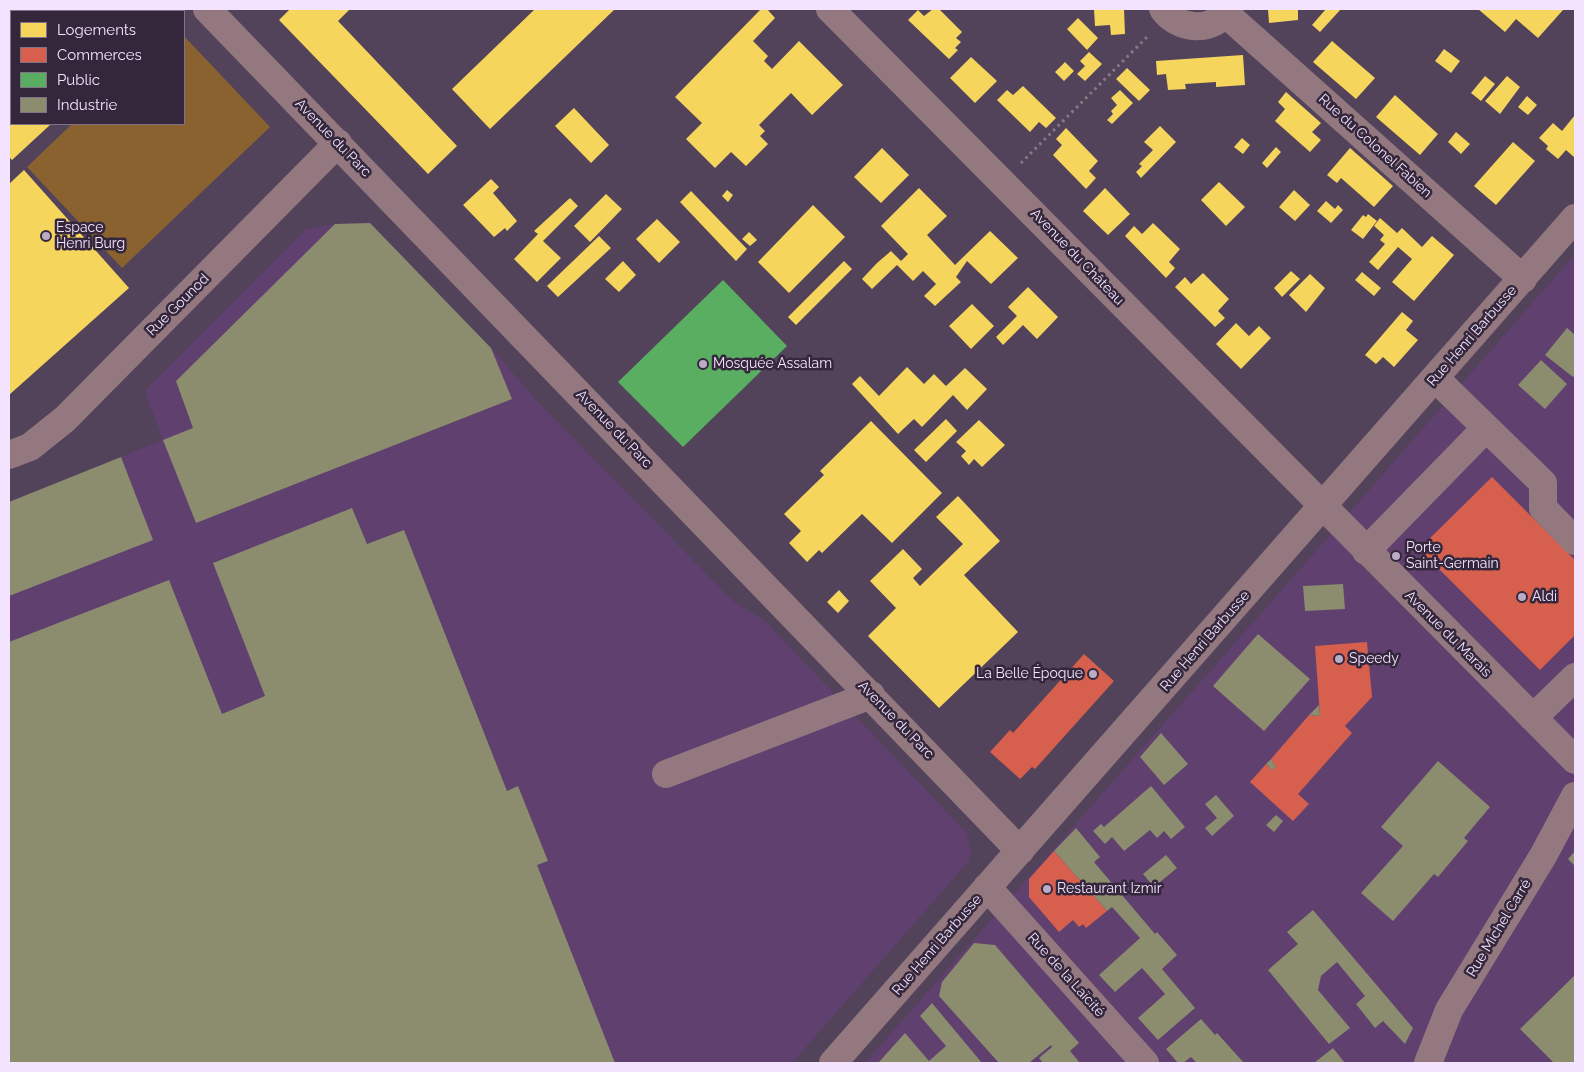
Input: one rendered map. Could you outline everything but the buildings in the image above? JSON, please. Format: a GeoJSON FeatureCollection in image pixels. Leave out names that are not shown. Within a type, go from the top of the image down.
{"type":"FeatureCollection","features":[{"type":"Feature","properties":{"kind":"street","name":"Avenue du Parc"},"geometry":{"type":"LineString","coordinates":[[208,9],[1020,851]]}},
{"type":"Feature","properties":{"kind":"street","name":"Avenue du Château"},"geometry":{"type":"LineString","coordinates":[[830,9],[1322,507]]}},
{"type":"Feature","properties":{"kind":"street"},"geometry":{"type":"LineString","coordinates":[[1166,12],[1187,26],[1198,27],[1208,25],[1228,11]]}},
{"type":"Feature","properties":{"kind":"street","name":"Rue du Colonel Fabien"},"geometry":{"type":"LineString","coordinates":[[1228,11],[1523,278]]}},
{"type":"Feature","properties":{"kind":"street","name":"Rue Gounod"},"geometry":{"type":"LineString","coordinates":[[9,455],[30,447],[65,419],[338,143]]}},
{"type":"Feature","properties":{"kind":"street","name":"Rue Henri Barbusse"},"geometry":{"type":"LineString","coordinates":[[833,1063],[1575,218]]}},
{"type":"Feature","properties":{"kind":"street"},"geometry":{"type":"LineString","coordinates":[[1435,378],[1543,483],[1543,508],[1575,541]]}},
{"type":"Feature","properties":{"kind":"street"},"geometry":{"type":"LineString","coordinates":[[1366,551],[1486,428]]}},
{"type":"Feature","properties":{"kind":"street","name":"Avenue du Marais"},"geometry":{"type":"LineString","coordinates":[[1322,507],[1575,760]]}},
{"type":"Feature","properties":{"kind":"street"},"geometry":{"type":"LineString","coordinates":[[1533,718],[1575,677]]}},
{"type":"Feature","properties":{"kind":"street"},"geometry":{"type":"LineString","coordinates":[[666,774],[871,695]]}},
{"type":"Feature","properties":{"kind":"street","name":"Rue Michel Carré"},"geometry":{"type":"LineString","coordinates":[[1428,1063],[1449,1010],[1543,856],[1575,796]]}},
{"type":"Feature","properties":{"kind":"street","name":"Rue de la Laïcité"},"geometry":{"type":"LineString","coordinates":[[987,887],[1146,1063]]}},
{"type":"Feature","properties":{"kind":"path"},"geometry":{"type":"LineString","coordinates":[[1003,182],[1166,12]]}},
{"type":"Feature","properties":{"kind":"shaded area"},"geometry":{"type":"Polygon","coordinates":[[[185,37],[270,127],[122,268],[27,167],[71,125],[185,125],[185,37]]]}},
{"type":"Feature","properties":{"kind":"shaded area"},"geometry":{"type":"Polygon","coordinates":[[[370,223],[491,348],[536,400],[733,601],[764,620],[967,833],[971,853],[968,862],[792,1063],[9,1063],[9,502],[163,440],[145,391],[306,229],[335,224],[370,223]]]}},
{"type":"Feature","properties":{"kind":"shaded area"},"geometry":{"type":"Polygon","coordinates":[[[1575,254],[1575,1063],[865,1063],[1316,551],[1575,254]]]}},
{"type":"Feature","properties":{"kind":"place","name":"Espace Henri Burg"},"geometry":{"type":"Point","coordinates":[46,236]}},
{"type":"Feature","properties":{"kind":"place","name":"Mosquée Assalam"},"geometry":{"type":"Point","coordinates":[703,364]}},
{"type":"Feature","properties":{"kind":"place","name":"Porte Saint-Germain"},"geometry":{"type":"Point","coordinates":[1396,556]}},
{"type":"Feature","properties":{"kind":"place","name":"Aldi"},"geometry":{"type":"Point","coordinates":[1522,597]}},
{"type":"Feature","properties":{"kind":"place","name":"Speedy"},"geometry":{"type":"Point","coordinates":[1339,659]}},
{"type":"Feature","properties":{"kind":"place","name":"La Belle Époque"},"geometry":{"type":"Point","coordinates":[1093,674]}},
{"type":"Feature","properties":{"kind":"place","name":"Restaurant Izmir"},"geometry":{"type":"Point","coordinates":[1047,889]}}]}
